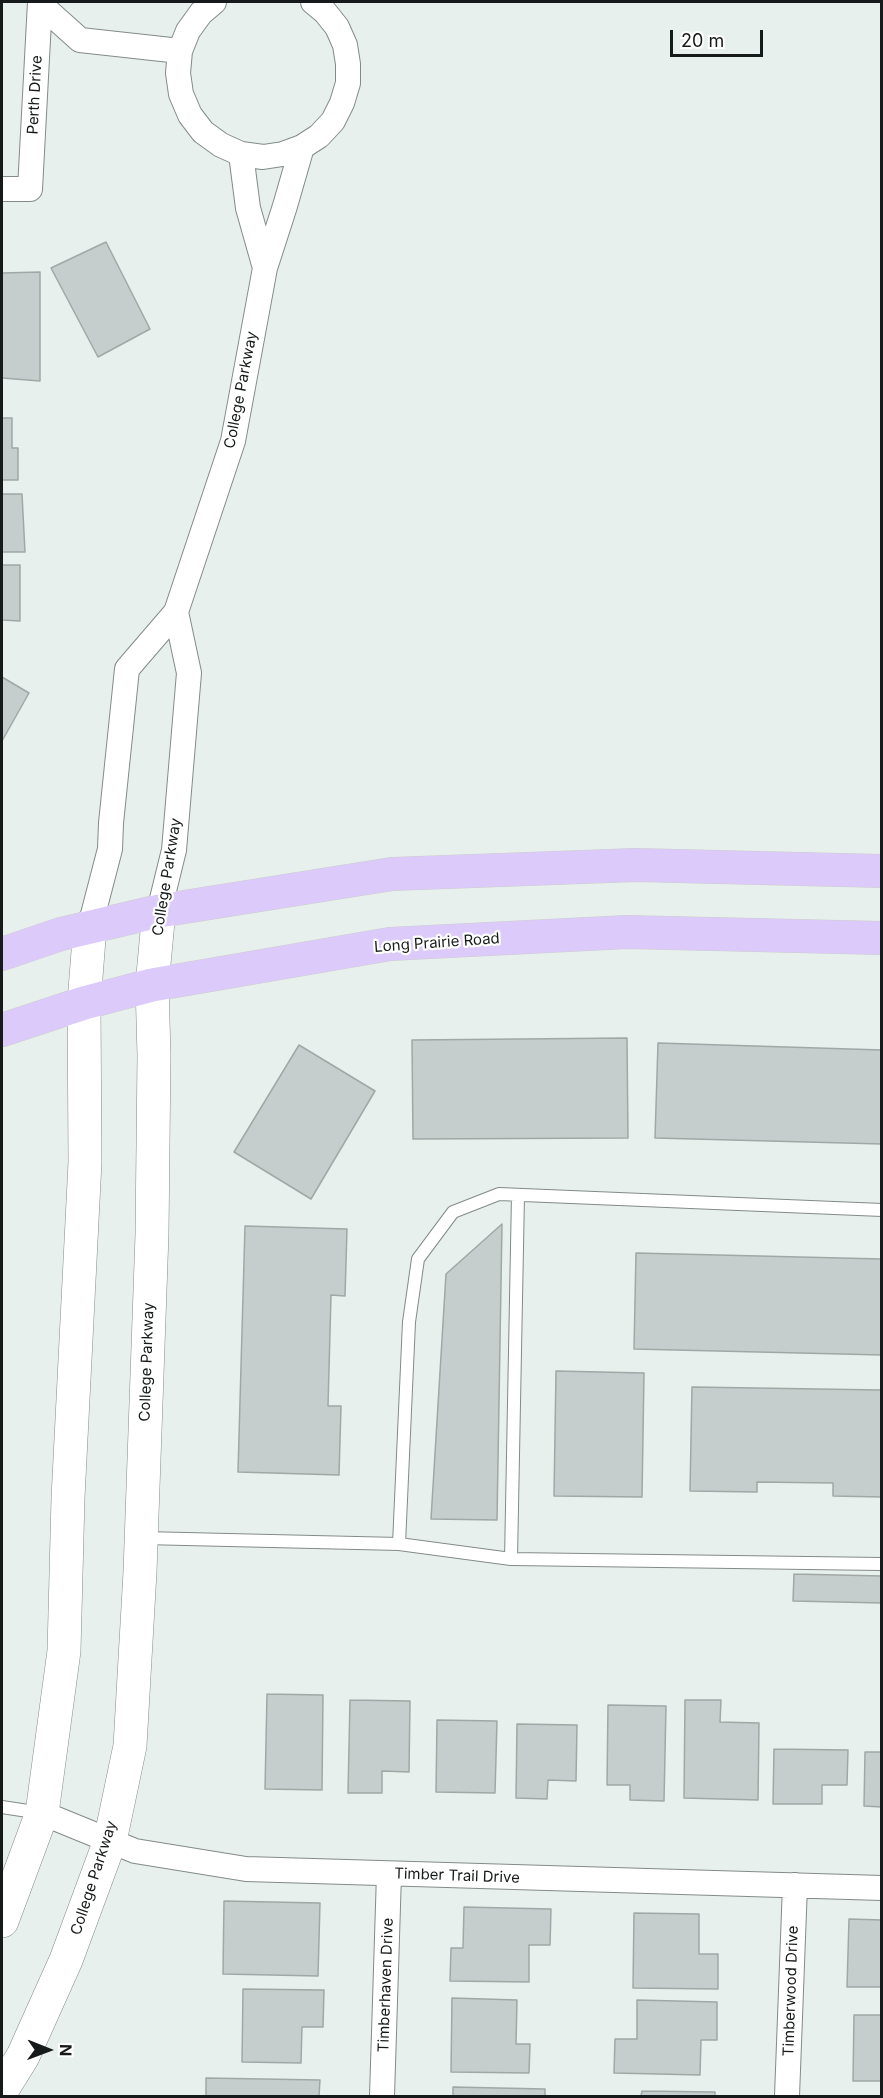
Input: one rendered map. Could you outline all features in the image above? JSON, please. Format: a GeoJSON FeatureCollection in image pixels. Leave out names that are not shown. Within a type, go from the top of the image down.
{"type":"FeatureCollection","features":[{"type":"Feature","properties":{"kind":"main road"},"geometry":{"type":"LineString","coordinates":[[2,954],[90,926],[159,911],[392,874],[636,865],[882,871]]}},
{"type":"Feature","properties":{"kind":"main road","name":"College Parkway"},"geometry":{"type":"LineString","coordinates":[[2,2090],[23,2056],[66,1960],[110,1841],[130,1746],[141,1538],[152,1234],[154,1055],[152,985],[159,911]]}},
{"type":"Feature","properties":{"kind":"main road","name":"College Parkway"},"geometry":{"type":"LineString","coordinates":[[2,1921],[42,1813],[57,1719],[64,1652],[68,1486],[85,1162],[84,1003],[90,926]]}},
{"type":"Feature","properties":{"kind":"main road","name":"Long Prairie Road"},"geometry":{"type":"LineString","coordinates":[[2,1030],[84,1003],[152,985],[390,944],[627,932],[882,938]]}},
{"type":"Feature","properties":{"kind":"street"},"geometry":{"type":"LineString","coordinates":[[42,2],[80,40],[180,51]]}},
{"type":"Feature","properties":{"kind":"street","name":"Perth Drive"},"geometry":{"type":"LineString","coordinates":[[2,189],[30,189],[42,2]]}},
{"type":"Feature","properties":{"kind":"street"},"geometry":{"type":"LineString","coordinates":[[214,2],[201,13],[188,31],[180,51],[178,73],[181,94],[190,114],[203,132],[220,145],[241,154],[263,157],[283,154],[302,147],[319,136],[333,121],[342,103],[348,83],[345,45],[337,27],[313,2]]}},
{"type":"Feature","properties":{"kind":"street","name":"College Parkway"},"geometry":{"type":"LineString","coordinates":[[90,926],[110,849],[127,669],[176,612],[233,441],[265,268],[302,147]]}},
{"type":"Feature","properties":{"kind":"street"},"geometry":{"type":"LineString","coordinates":[[241,154],[248,208],[265,268]]}},
{"type":"Feature","properties":{"kind":"street","name":"College Parkway"},"geometry":{"type":"LineString","coordinates":[[159,911],[174,850],[189,673],[176,612]]}},
{"type":"Feature","properties":{"kind":"street","name":"Timber Trail Drive"},"geometry":{"type":"LineString","coordinates":[[42,1813],[135,1851],[246,1869],[882,1888]]}},
{"type":"Feature","properties":{"kind":"street","name":"Timberhaven Drive"},"geometry":{"type":"LineString","coordinates":[[382,2097],[389,1874]]}},
{"type":"Feature","properties":{"kind":"street","name":"Timberwood Drive"},"geometry":{"type":"LineString","coordinates":[[787,2097],[795,1885]]}},
{"type":"Feature","properties":{"kind":"lane"},"geometry":{"type":"LineString","coordinates":[[399,1544],[409,1322],[418,1259],[453,1212],[499,1194],[882,1210]]}},
{"type":"Feature","properties":{"kind":"lane"},"geometry":{"type":"LineString","coordinates":[[511,1558],[518,1195]]}},
{"type":"Feature","properties":{"kind":"lane"},"geometry":{"type":"LineString","coordinates":[[141,1538],[399,1544],[511,1558],[882,1564]]}},
{"type":"Feature","properties":{"kind":"lane"},"geometry":{"type":"LineString","coordinates":[[2,1807],[42,1813]]}},
{"type":"Feature","properties":{"kind":"building"},"geometry":{"type":"Polygon","coordinates":[[[106,242],[150,329],[98,357],[51,268],[106,242]]]}},
{"type":"Feature","properties":{"kind":"building"},"geometry":{"type":"Polygon","coordinates":[[[40,272],[40,381],[2,378],[2,273],[40,272]]]}},
{"type":"Feature","properties":{"kind":"building"},"geometry":{"type":"Polygon","coordinates":[[[2,418],[12,418],[12,448],[18,448],[18,480],[2,480],[2,418]]]}},
{"type":"Feature","properties":{"kind":"building"},"geometry":{"type":"Polygon","coordinates":[[[2,494],[22,494],[25,552],[2,552],[2,494]]]}},
{"type":"Feature","properties":{"kind":"building"},"geometry":{"type":"Polygon","coordinates":[[[2,565],[20,565],[20,621],[2,620],[2,565]]]}},
{"type":"Feature","properties":{"kind":"building"},"geometry":{"type":"Polygon","coordinates":[[[2,677],[29,693],[2,741],[2,677]]]}},
{"type":"Feature","properties":{"kind":"building"},"geometry":{"type":"Polygon","coordinates":[[[627,1038],[628,1138],[413,1139],[412,1040],[627,1038]]]}},
{"type":"Feature","properties":{"kind":"building"},"geometry":{"type":"Polygon","coordinates":[[[658,1043],[882,1050],[882,1144],[655,1138],[658,1043]]]}},
{"type":"Feature","properties":{"kind":"building"},"geometry":{"type":"Polygon","coordinates":[[[299,1045],[375,1091],[311,1199],[234,1152],[299,1045]]]}},
{"type":"Feature","properties":{"kind":"building"},"geometry":{"type":"Polygon","coordinates":[[[502,1224],[497,1520],[431,1519],[446,1274],[502,1224]]]}},
{"type":"Feature","properties":{"kind":"building"},"geometry":{"type":"Polygon","coordinates":[[[245,1226],[347,1229],[345,1296],[331,1295],[328,1406],[341,1406],[339,1475],[238,1472],[245,1226]]]}},
{"type":"Feature","properties":{"kind":"building"},"geometry":{"type":"Polygon","coordinates":[[[636,1253],[882,1259],[882,1355],[634,1349],[636,1253]]]}},
{"type":"Feature","properties":{"kind":"building"},"geometry":{"type":"Polygon","coordinates":[[[556,1371],[644,1373],[642,1497],[554,1496],[556,1371]]]}},
{"type":"Feature","properties":{"kind":"building"},"geometry":{"type":"Polygon","coordinates":[[[692,1387],[882,1390],[882,1497],[833,1496],[833,1483],[757,1482],[757,1492],[690,1491],[692,1387]]]}},
{"type":"Feature","properties":{"kind":"building"},"geometry":{"type":"Polygon","coordinates":[[[794,1574],[882,1576],[882,1603],[793,1601],[794,1574]]]}},
{"type":"Feature","properties":{"kind":"building"},"geometry":{"type":"Polygon","coordinates":[[[267,1694],[323,1695],[322,1790],[265,1789],[267,1694]]]}},
{"type":"Feature","properties":{"kind":"building"},"geometry":{"type":"Polygon","coordinates":[[[350,1700],[410,1701],[409,1772],[382,1771],[382,1793],[348,1793],[350,1700]]]}},
{"type":"Feature","properties":{"kind":"building"},"geometry":{"type":"Polygon","coordinates":[[[685,1700],[721,1700],[720,1722],[759,1723],[758,1800],[684,1798],[685,1700]]]}},
{"type":"Feature","properties":{"kind":"building"},"geometry":{"type":"Polygon","coordinates":[[[608,1705],[666,1706],[664,1801],[630,1800],[630,1785],[607,1785],[608,1705]]]}},
{"type":"Feature","properties":{"kind":"building"},"geometry":{"type":"Polygon","coordinates":[[[437,1720],[497,1721],[495,1793],[436,1792],[437,1720]]]}},
{"type":"Feature","properties":{"kind":"building"},"geometry":{"type":"Polygon","coordinates":[[[517,1724],[577,1725],[576,1781],[548,1780],[547,1799],[516,1798],[517,1724]]]}},
{"type":"Feature","properties":{"kind":"building"},"geometry":{"type":"Polygon","coordinates":[[[774,1749],[848,1750],[847,1785],[822,1785],[822,1804],[773,1804],[774,1749]]]}},
{"type":"Feature","properties":{"kind":"building"},"geometry":{"type":"Polygon","coordinates":[[[865,1752],[882,1752],[882,1807],[864,1806],[865,1752]]]}},
{"type":"Feature","properties":{"kind":"building"},"geometry":{"type":"Polygon","coordinates":[[[224,1901],[320,1903],[318,1976],[223,1974],[224,1901]]]}},
{"type":"Feature","properties":{"kind":"building"},"geometry":{"type":"Polygon","coordinates":[[[464,1907],[551,1909],[550,1945],[529,1945],[529,1982],[450,1981],[451,1948],[463,1948],[464,1907]]]}},
{"type":"Feature","properties":{"kind":"building"},"geometry":{"type":"Polygon","coordinates":[[[634,1913],[699,1914],[699,1954],[718,1954],[718,1989],[633,1988],[634,1913]]]}},
{"type":"Feature","properties":{"kind":"building"},"geometry":{"type":"Polygon","coordinates":[[[849,1919],[882,1920],[882,1987],[847,1987],[849,1919]]]}},
{"type":"Feature","properties":{"kind":"building"},"geometry":{"type":"Polygon","coordinates":[[[243,1989],[324,1990],[323,2027],[302,2027],[301,2063],[242,2062],[243,1989]]]}},
{"type":"Feature","properties":{"kind":"building"},"geometry":{"type":"Polygon","coordinates":[[[452,1998],[517,2000],[516,2044],[530,2044],[529,2073],[451,2072],[452,1998]]]}},
{"type":"Feature","properties":{"kind":"building"},"geometry":{"type":"Polygon","coordinates":[[[637,2000],[717,2002],[717,2040],[701,2040],[700,2075],[614,2073],[615,2039],[637,2039],[637,2000]]]}},
{"type":"Feature","properties":{"kind":"building"},"geometry":{"type":"Polygon","coordinates":[[[854,2015],[882,2015],[882,2081],[853,2081],[854,2015]]]}},
{"type":"Feature","properties":{"kind":"building"},"geometry":{"type":"Polygon","coordinates":[[[206,2078],[320,2080],[319,2096],[206,2096],[206,2078]]]}},
{"type":"Feature","properties":{"kind":"building"},"geometry":{"type":"Polygon","coordinates":[[[453,2087],[545,2089],[545,2096],[453,2096],[453,2087]]]}},
{"type":"Feature","properties":{"kind":"building"},"geometry":{"type":"Polygon","coordinates":[[[642,2091],[715,2092],[715,2096],[641,2096],[642,2091]]]}}]}
